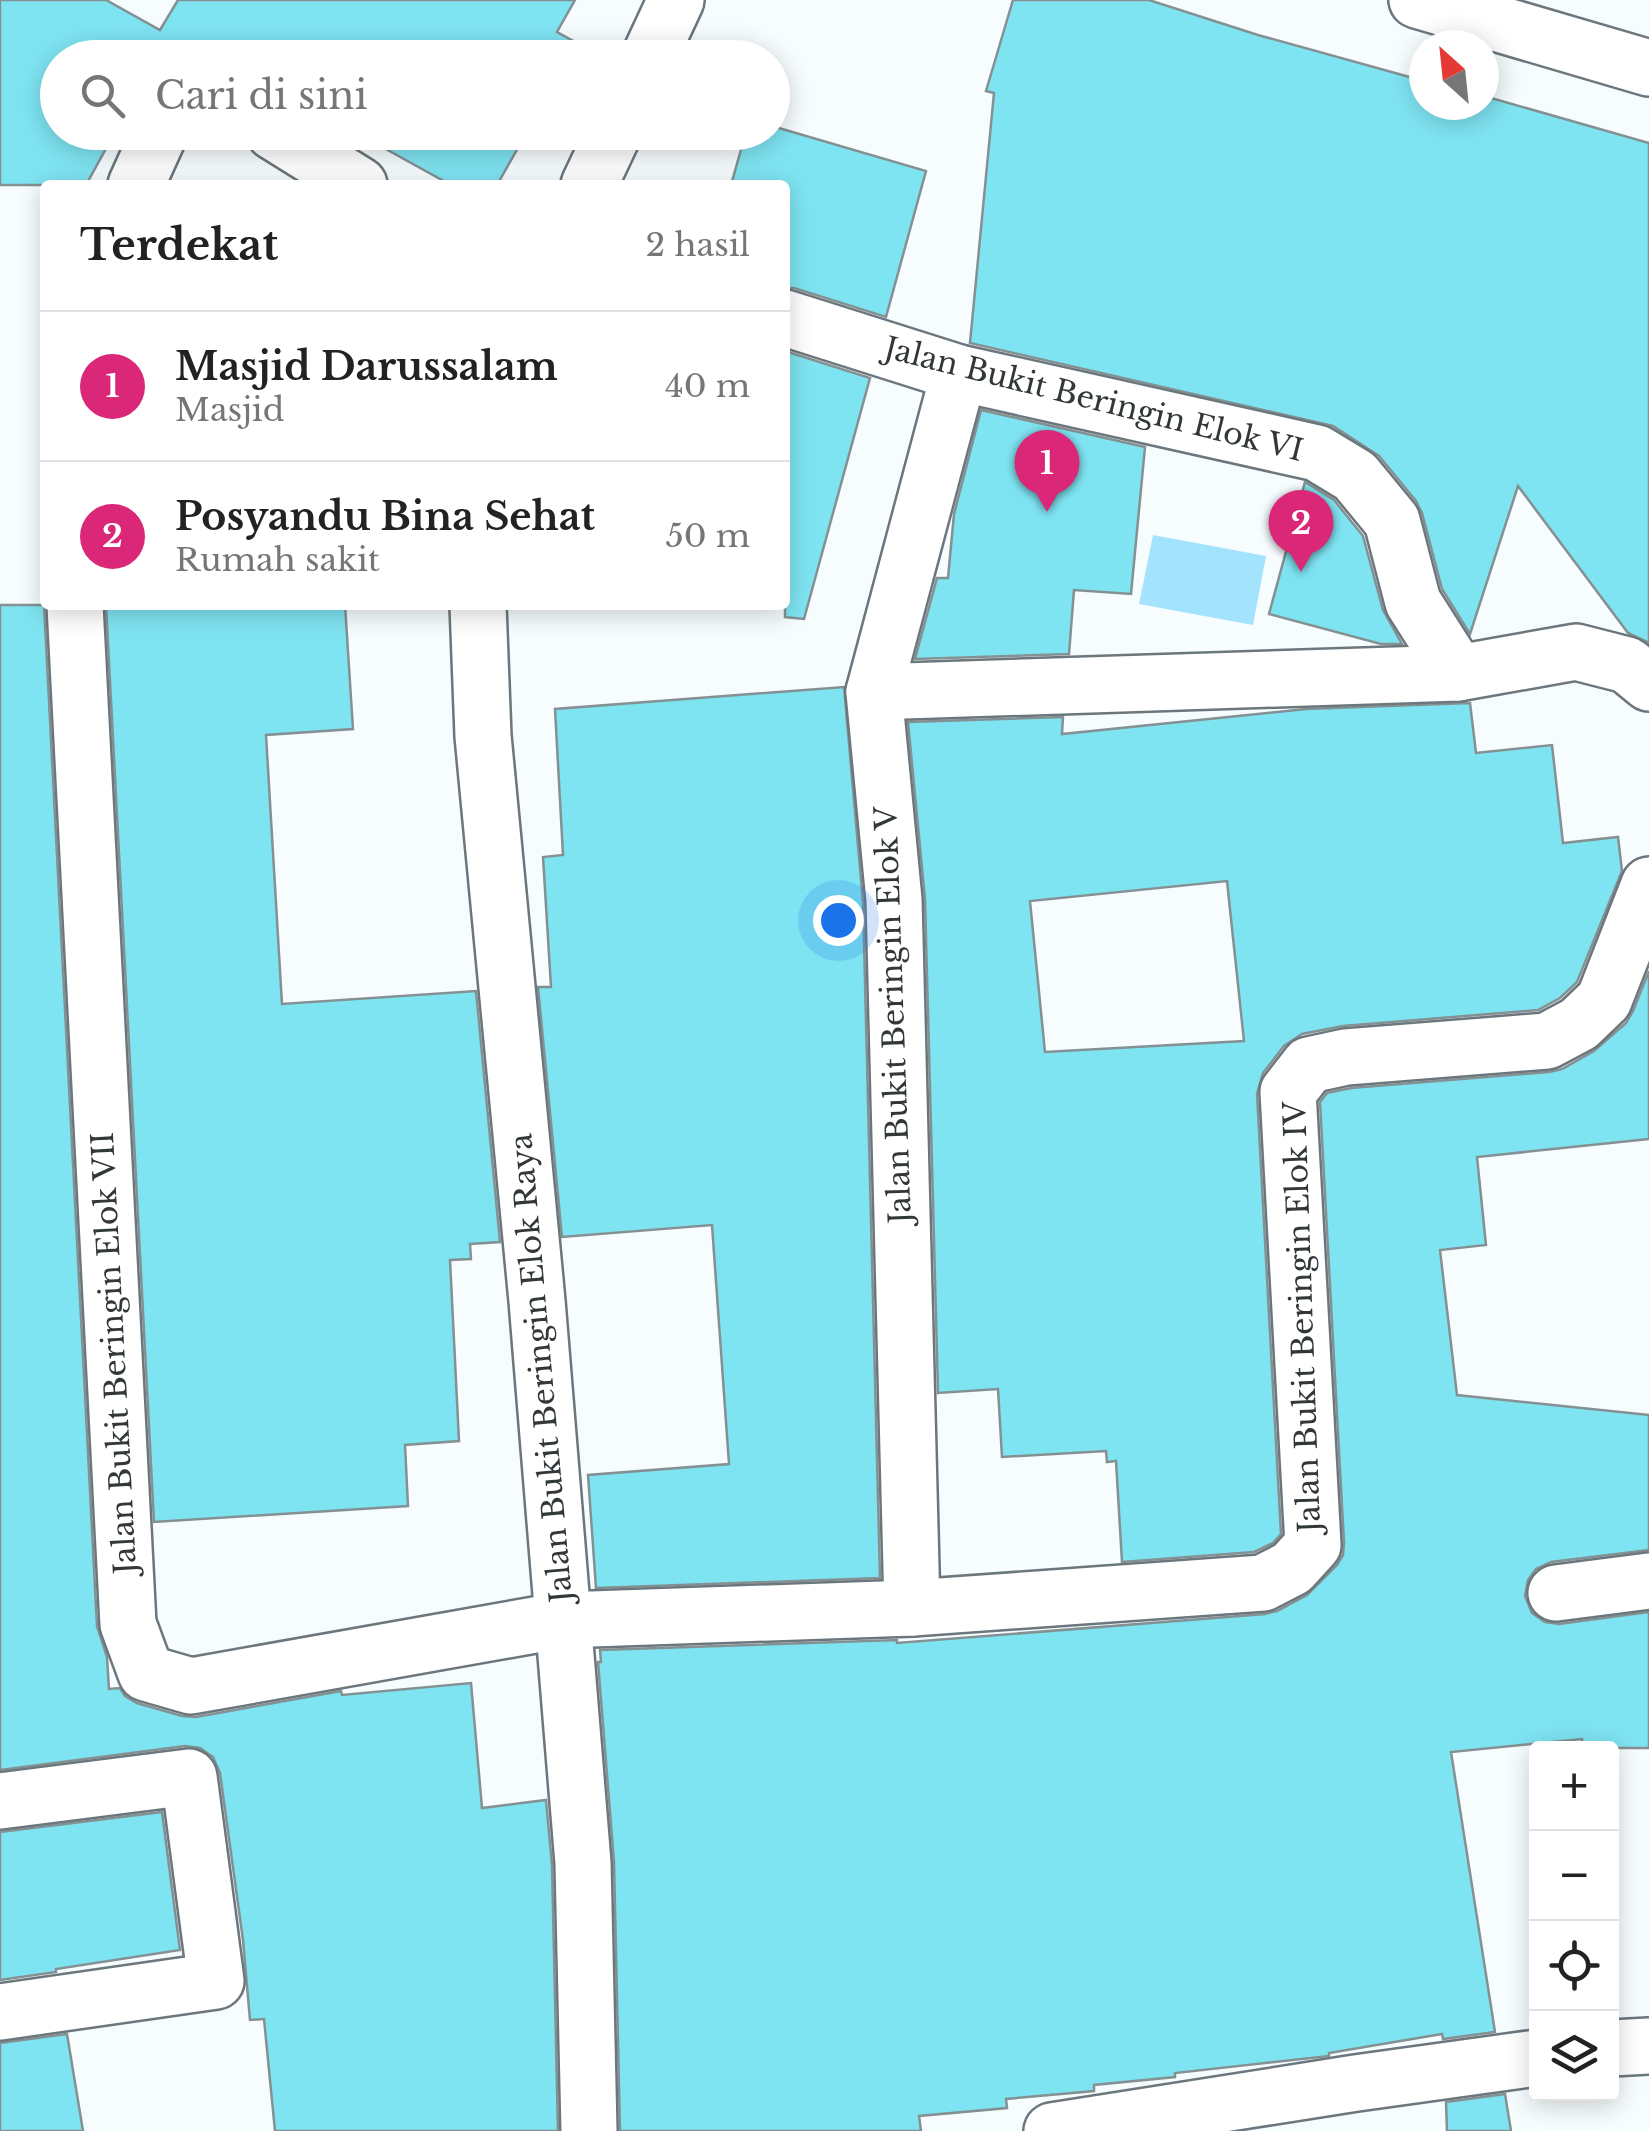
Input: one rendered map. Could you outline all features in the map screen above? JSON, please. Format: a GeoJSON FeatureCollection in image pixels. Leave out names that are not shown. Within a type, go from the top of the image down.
{"type":"FeatureCollection","features":[{"type":"Feature","properties":{"kind":"street"},"geometry":{"type":"LineString","coordinates":[[657,40],[676,0]]}},
{"type":"Feature","properties":{"kind":"street"},"geometry":{"type":"LineString","coordinates":[[1417,0],[1649,68]]}},
{"type":"Feature","properties":{"kind":"street"},"geometry":{"type":"LineString","coordinates":[[138,180],[152,150]]}},
{"type":"Feature","properties":{"kind":"street"},"geometry":{"type":"LineString","coordinates":[[303,150],[351,180]]}},
{"type":"Feature","properties":{"kind":"street"},"geometry":{"type":"LineString","coordinates":[[591,180],[606,150]]}},
{"type":"Feature","properties":{"kind":"street","name":"Jalan Bukit Beringin Elok VI"},"geometry":{"type":"LineString","coordinates":[[790,320],[960,373],[1317,453],[1355,476],[1392,521],[1412,602],[1458,673]]}},
{"type":"Feature","properties":{"kind":"street","name":"Jalan Bukit Beringin Elok V"},"geometry":{"type":"LineString","coordinates":[[912,1608],[894,900],[874,692],[960,373]]}},
{"type":"Feature","properties":{"kind":"street","name":"Jalan Bukit Beringin Elok VII"},"geometry":{"type":"LineString","coordinates":[[76,610],[128,1624],[146,1673],[192,1686],[563,1620]]}},
{"type":"Feature","properties":{"kind":"street","name":"Jalan Bukit Beringin Elok Raya"},"geometry":{"type":"LineString","coordinates":[[478,610],[483,736],[535,1281],[584,1863],[589,2131]]}},
{"type":"Feature","properties":{"kind":"street"},"geometry":{"type":"LineString","coordinates":[[874,692],[1458,673],[1576,652],[1627,665],[1649,683]]}},
{"type":"Feature","properties":{"kind":"street","name":"Jalan Bukit Beringin Elok IV"},"geometry":{"type":"LineString","coordinates":[[563,1620],[912,1608],[1263,1583],[1292,1568],[1313,1545],[1288,1092],[1309,1065],[1346,1058],[1547,1040],[1579,1024],[1604,1000],[1649,885]]}},
{"type":"Feature","properties":{"kind":"street"},"geometry":{"type":"LineString","coordinates":[[1556,1593],[1649,1581]]}},
{"type":"Feature","properties":{"kind":"street"},"geometry":{"type":"LineString","coordinates":[[0,1801],[190,1777],[216,1981],[0,2012]]}},
{"type":"Feature","properties":{"kind":"street"},"geometry":{"type":"LineString","coordinates":[[1619,2048],[1649,2046]]}},
{"type":"Feature","properties":{"kind":"street"},"geometry":{"type":"LineString","coordinates":[[1052,2131],[1529,2059]]}},
{"type":"Feature","properties":{"kind":"shaded area"},"geometry":{"type":"Polygon","coordinates":[[[1153,535],[1266,556],[1253,625],[1139,604],[1153,535]]]}},
{"type":"Feature","properties":{"kind":"building"},"geometry":{"type":"Polygon","coordinates":[[[0,0],[106,0],[160,30],[178,0],[575,0],[557,32],[572,40],[40,40],[40,150],[105,150],[89,180],[0,185],[0,0]]]}},
{"type":"Feature","properties":{"kind":"building"},"geometry":{"type":"Polygon","coordinates":[[[1013,0],[1149,0],[1409,77],[1409,120],[1499,120],[1499,100],[1649,143],[1649,643],[1628,633],[1518,486],[1470,634],[1442,589],[1416,501],[1379,456],[1333,426],[970,343],[994,93],[986,91],[1013,0]]]}},
{"type":"Feature","properties":{"kind":"building"},"geometry":{"type":"Polygon","coordinates":[[[790,131],[926,171],[886,317],[790,288],[790,180],[732,180],[741,150],[790,150],[790,131]]]}},
{"type":"Feature","properties":{"kind":"building"},"geometry":{"type":"Polygon","coordinates":[[[388,150],[517,150],[500,180],[442,180],[388,150]]]}},
{"type":"Feature","properties":{"kind":"building"},"geometry":{"type":"Polygon","coordinates":[[[790,353],[870,378],[804,619],[785,617],[785,610],[790,610],[790,353]]]}},
{"type":"Feature","properties":{"kind":"building"},"geometry":{"type":"Polygon","coordinates":[[[981,410],[1145,447],[1131,594],[1074,590],[1069,654],[915,659],[937,578],[948,578],[954,514],[981,410]]]}},
{"type":"Feature","properties":{"kind":"building"},"geometry":{"type":"Polygon","coordinates":[[[1305,482],[1334,500],[1363,536],[1383,610],[1402,644],[1381,644],[1269,614],[1305,482]]]}},
{"type":"Feature","properties":{"kind":"building"},"geometry":{"type":"Polygon","coordinates":[[[0,605],[40,605],[40,610],[44,610],[97,1626],[107,1657],[109,1689],[120,1688],[137,1703],[196,1717],[341,1691],[342,1695],[471,1683],[482,1808],[546,1800],[552,1865],[558,2131],[275,2131],[264,2019],[250,2020],[220,1773],[213,1757],[200,1748],[185,1746],[0,1770],[0,605]]]}},
{"type":"Feature","properties":{"kind":"building"},"geometry":{"type":"Polygon","coordinates":[[[106,610],[345,610],[353,729],[266,735],[282,1004],[476,991],[500,1242],[470,1244],[471,1259],[450,1260],[459,1441],[405,1445],[408,1506],[154,1522],[106,610]]]}},
{"type":"Feature","properties":{"kind":"building"},"geometry":{"type":"Polygon","coordinates":[[[844,687],[863,902],[880,1578],[596,1588],[588,1475],[729,1464],[712,1225],[562,1237],[538,987],[551,987],[543,857],[563,855],[555,709],[844,687]]]}},
{"type":"Feature","properties":{"kind":"building"},"geometry":{"type":"Polygon","coordinates":[[[1470,703],[1476,753],[1552,745],[1563,843],[1618,837],[1622,871],[1577,982],[1560,998],[1538,1010],[1343,1026],[1302,1034],[1284,1046],[1263,1073],[1257,1094],[1281,1534],[1273,1543],[1254,1552],[1122,1562],[1116,1461],[1107,1462],[1106,1451],[1002,1457],[998,1389],[938,1393],[925,899],[908,722],[1063,717],[1062,734],[1306,709],[1470,703]],[[1227,881],[1030,901],[1045,1052],[1244,1041],[1227,881]]]}},
{"type":"Feature","properties":{"kind":"building"},"geometry":{"type":"Polygon","coordinates":[[[1649,971],[1649,1139],[1477,1157],[1486,1245],[1440,1250],[1457,1395],[1649,1415],[1649,1550],[1551,1562],[1536,1569],[1528,1580],[1525,1596],[1532,1613],[1545,1622],[1559,1624],[1649,1612],[1649,1748],[1619,1748],[1619,1741],[1582,1739],[1529,1741],[1529,1744],[1451,1752],[1495,2032],[1443,2039],[1442,2034],[1329,2056],[1094,2085],[1094,2091],[1006,2099],[1007,2108],[919,2116],[921,2131],[620,2131],[614,1862],[600,1650],[897,1643],[1265,1614],[1307,1595],[1337,1565],[1344,1543],[1320,1102],[1327,1093],[1351,1088],[1562,1069],[1594,1051],[1626,1023],[1649,971]]]}},
{"type":"Feature","properties":{"kind":"building"},"geometry":{"type":"Polygon","coordinates":[[[162,1812],[180,1950],[0,1980],[0,1832],[162,1812]]]}},
{"type":"Feature","properties":{"kind":"building"},"geometry":{"type":"Polygon","coordinates":[[[67,2034],[83,2131],[0,2131],[0,2043],[67,2034]]]}},
{"type":"Feature","properties":{"kind":"building"},"geometry":{"type":"Polygon","coordinates":[[[1505,2094],[1511,2131],[1447,2131],[1446,2102],[1505,2094]]]}},
{"type":"Feature","properties":{"kind":"place","name":"Masjid Darussalam"},"geometry":{"type":"Point","coordinates":[1047,512]}},
{"type":"Feature","properties":{"kind":"place","name":"Posyandu Bina Sehat"},"geometry":{"type":"Point","coordinates":[1301,572]}}]}
